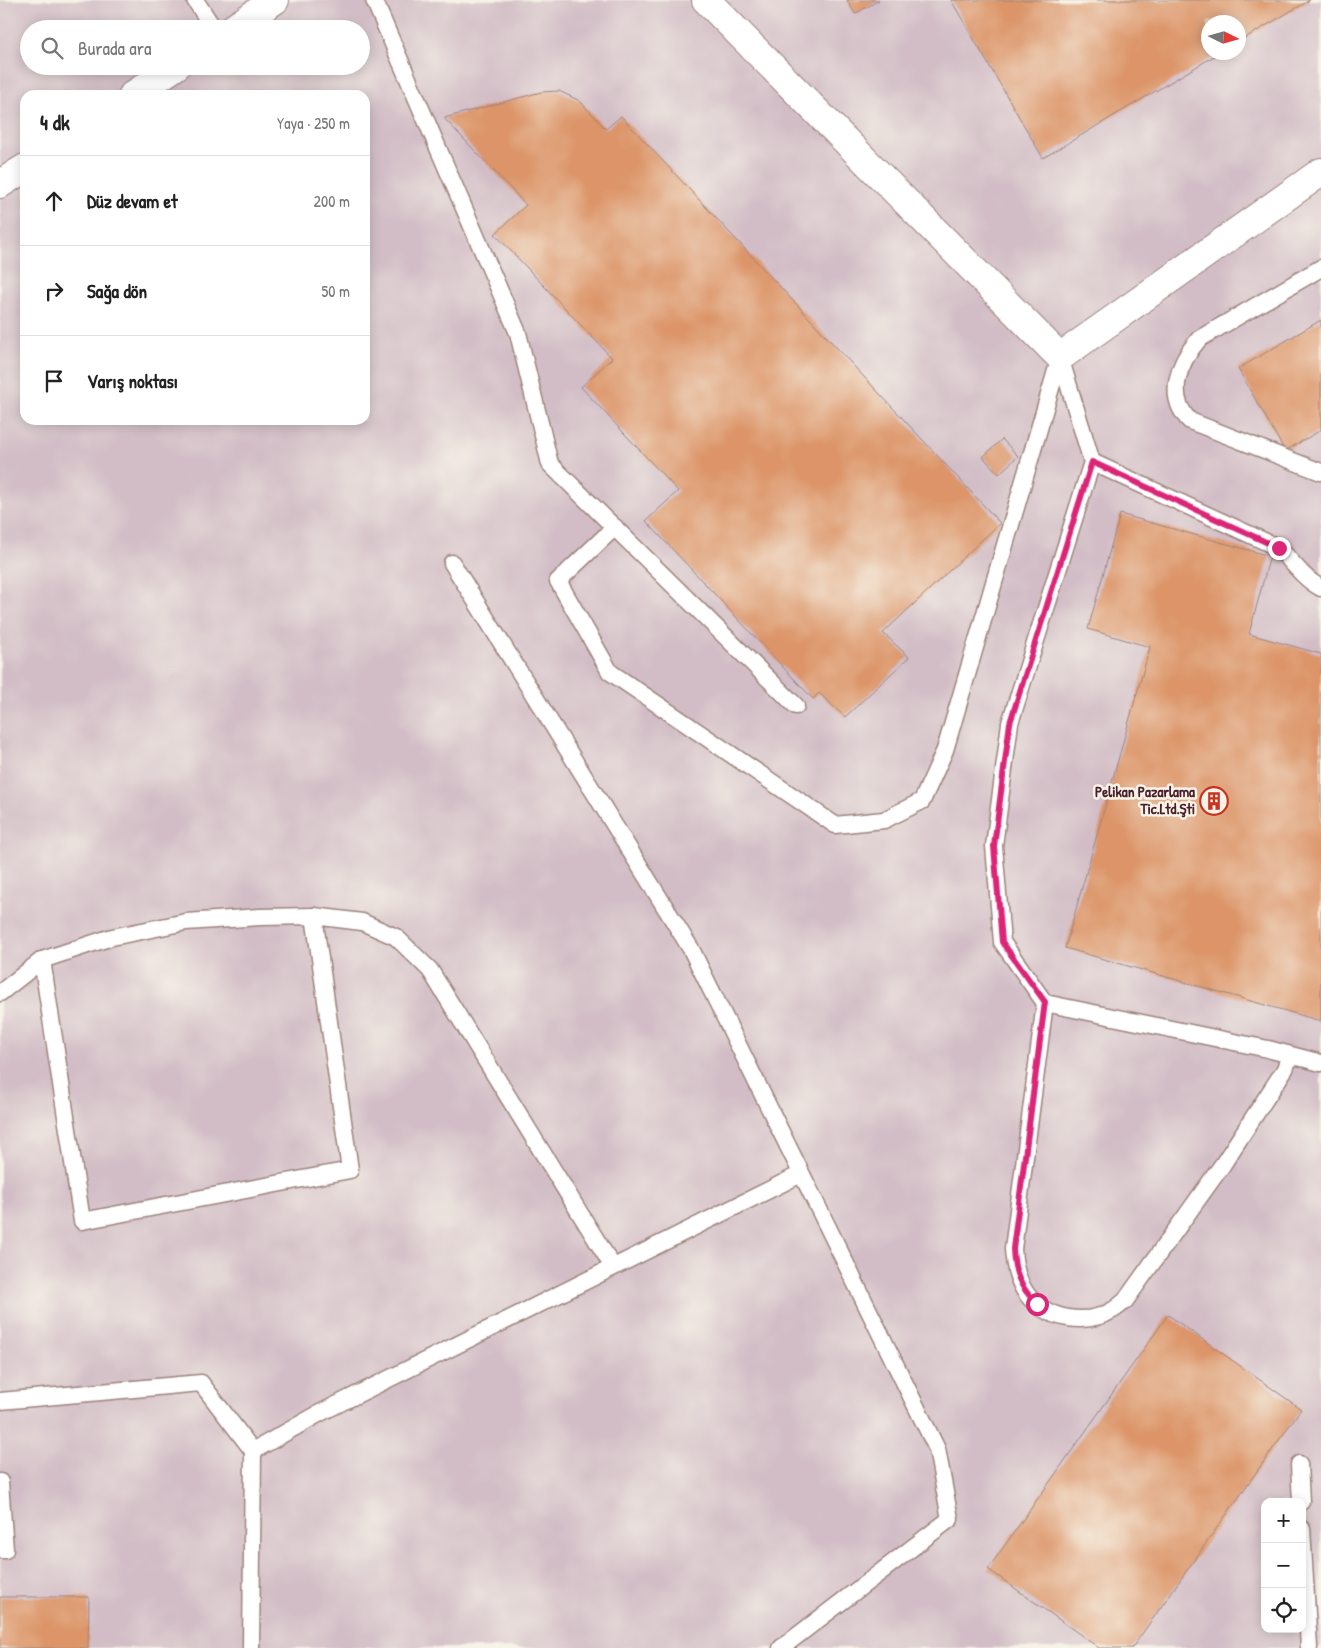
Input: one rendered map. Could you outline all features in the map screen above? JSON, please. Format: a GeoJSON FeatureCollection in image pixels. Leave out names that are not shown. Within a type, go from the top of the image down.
{"type":"FeatureCollection","features":[{"type":"Feature","properties":{"kind":"street"},"geometry":{"type":"LineString","coordinates":[[245,20],[275,0]]}},
{"type":"Feature","properties":{"kind":"street"},"geometry":{"type":"LineString","coordinates":[[706,0],[1060,357],[1321,172]]}},
{"type":"Feature","properties":{"kind":"street"},"geometry":{"type":"LineString","coordinates":[[140,90],[163,75]]}},
{"type":"Feature","properties":{"kind":"street"},"geometry":{"type":"LineString","coordinates":[[0,184],[20,171]]}},
{"type":"Feature","properties":{"kind":"lane"},"geometry":{"type":"LineString","coordinates":[[195,0],[208,20]]}},
{"type":"Feature","properties":{"kind":"lane"},"geometry":{"type":"LineString","coordinates":[[374,0],[518,333],[550,464],[796,706]]}},
{"type":"Feature","properties":{"kind":"lane"},"geometry":{"type":"LineString","coordinates":[[1320,470],[1190,421],[1180,407],[1177,392],[1178,376],[1182,362],[1189,350],[1199,339],[1321,268]]}},
{"type":"Feature","properties":{"kind":"lane"},"geometry":{"type":"LineString","coordinates":[[615,527],[558,581],[610,672],[835,825],[884,820],[922,801],[945,750],[1060,357]]}},
{"type":"Feature","properties":{"kind":"lane"},"geometry":{"type":"LineString","coordinates":[[1060,357],[1092,462],[1010,723],[994,846],[1002,942],[1045,1002],[1268,1049],[1321,1063]]}},
{"type":"Feature","properties":{"kind":"lane"},"geometry":{"type":"LineString","coordinates":[[1092,462],[1279,548],[1299,570],[1321,588]]}},
{"type":"Feature","properties":{"kind":"lane"},"geometry":{"type":"LineString","coordinates":[[452,564],[691,949],[937,1449],[950,1519],[780,1648]]}},
{"type":"Feature","properties":{"kind":"lane"},"geometry":{"type":"LineString","coordinates":[[0,993],[42,960],[112,937],[186,922],[260,917],[314,916],[362,922],[396,937],[430,970],[613,1267]]}},
{"type":"Feature","properties":{"kind":"lane"},"geometry":{"type":"LineString","coordinates":[[42,960],[82,1221],[350,1170],[314,916]]}},
{"type":"Feature","properties":{"kind":"lane"},"geometry":{"type":"LineString","coordinates":[[1045,1002],[1013,1249],[1014,1264],[1026,1293],[1037,1304],[1065,1318],[1097,1317],[1113,1311],[1126,1301],[1223,1164],[1285,1069],[1290,1055]]}},
{"type":"Feature","properties":{"kind":"lane"},"geometry":{"type":"LineString","coordinates":[[253,1450],[320,1413],[801,1174]]}},
{"type":"Feature","properties":{"kind":"lane"},"geometry":{"type":"LineString","coordinates":[[0,1400],[202,1383],[253,1450],[251,1648]]}},
{"type":"Feature","properties":{"kind":"lane"},"geometry":{"type":"LineString","coordinates":[[1298,1464],[1301,1498]]}},
{"type":"Feature","properties":{"kind":"lane"},"geometry":{"type":"LineString","coordinates":[[0,1482],[5,1550],[0,1550]]}},
{"type":"Feature","properties":{"kind":"lane"},"geometry":{"type":"LineString","coordinates":[[1303,1543],[1309,1648]]}},
{"type":"Feature","properties":{"kind":"shaded area"},"geometry":{"type":"Polygon","coordinates":[[[0,0],[1321,0],[1321,1648],[0,1648],[0,0]]]}},
{"type":"Feature","properties":{"kind":"building"},"geometry":{"type":"Polygon","coordinates":[[[847,0],[879,0],[855,14],[847,0]]]}},
{"type":"Feature","properties":{"kind":"building"},"geometry":{"type":"Polygon","coordinates":[[[951,0],[1310,0],[1246,37],[1246,15],[1201,15],[1201,60],[1208,60],[1043,158],[951,0]]]}},
{"type":"Feature","properties":{"kind":"building"},"geometry":{"type":"Polygon","coordinates":[[[559,91],[580,101],[606,129],[621,116],[1000,523],[883,633],[909,657],[845,717],[819,693],[813,699],[646,521],[678,491],[581,387],[612,358],[495,234],[526,205],[444,118],[541,92],[559,91]]]}},
{"type":"Feature","properties":{"kind":"building"},"geometry":{"type":"Polygon","coordinates":[[[1321,320],[1321,430],[1285,451],[1238,369],[1321,320]]]}},
{"type":"Feature","properties":{"kind":"building"},"geometry":{"type":"Polygon","coordinates":[[[1002,439],[1018,456],[999,474],[983,457],[1002,439]]]}},
{"type":"Feature","properties":{"kind":"building","name":"Pelikan Pazarlama Tic.Ltd.Şti"},"geometry":{"type":"Polygon","coordinates":[[[1120,514],[1270,556],[1249,634],[1321,654],[1321,1021],[1065,948],[1150,647],[1088,629],[1120,514]]]}},
{"type":"Feature","properties":{"kind":"building"},"geometry":{"type":"Polygon","coordinates":[[[1168,1315],[1301,1409],[1132,1648],[1099,1648],[988,1569],[1168,1315]]]}},
{"type":"Feature","properties":{"kind":"building"},"geometry":{"type":"Polygon","coordinates":[[[0,1597],[89,1597],[88,1648],[0,1648],[0,1597]]]}},
{"type":"Feature","properties":{"kind":"place","name":"Pelikan Pazarlama Tic.Ltd.Şti"},"geometry":{"type":"Point","coordinates":[1214,801]}},
{"type":"Feature","properties":{"kind":"route"},"geometry":{"type":"LineString","coordinates":[[1037,1304],[1026,1293],[1019,1280],[1014,1264],[1013,1249],[1045,1002],[1002,942],[994,846],[1010,723],[1092,462],[1279,548]]}}]}
